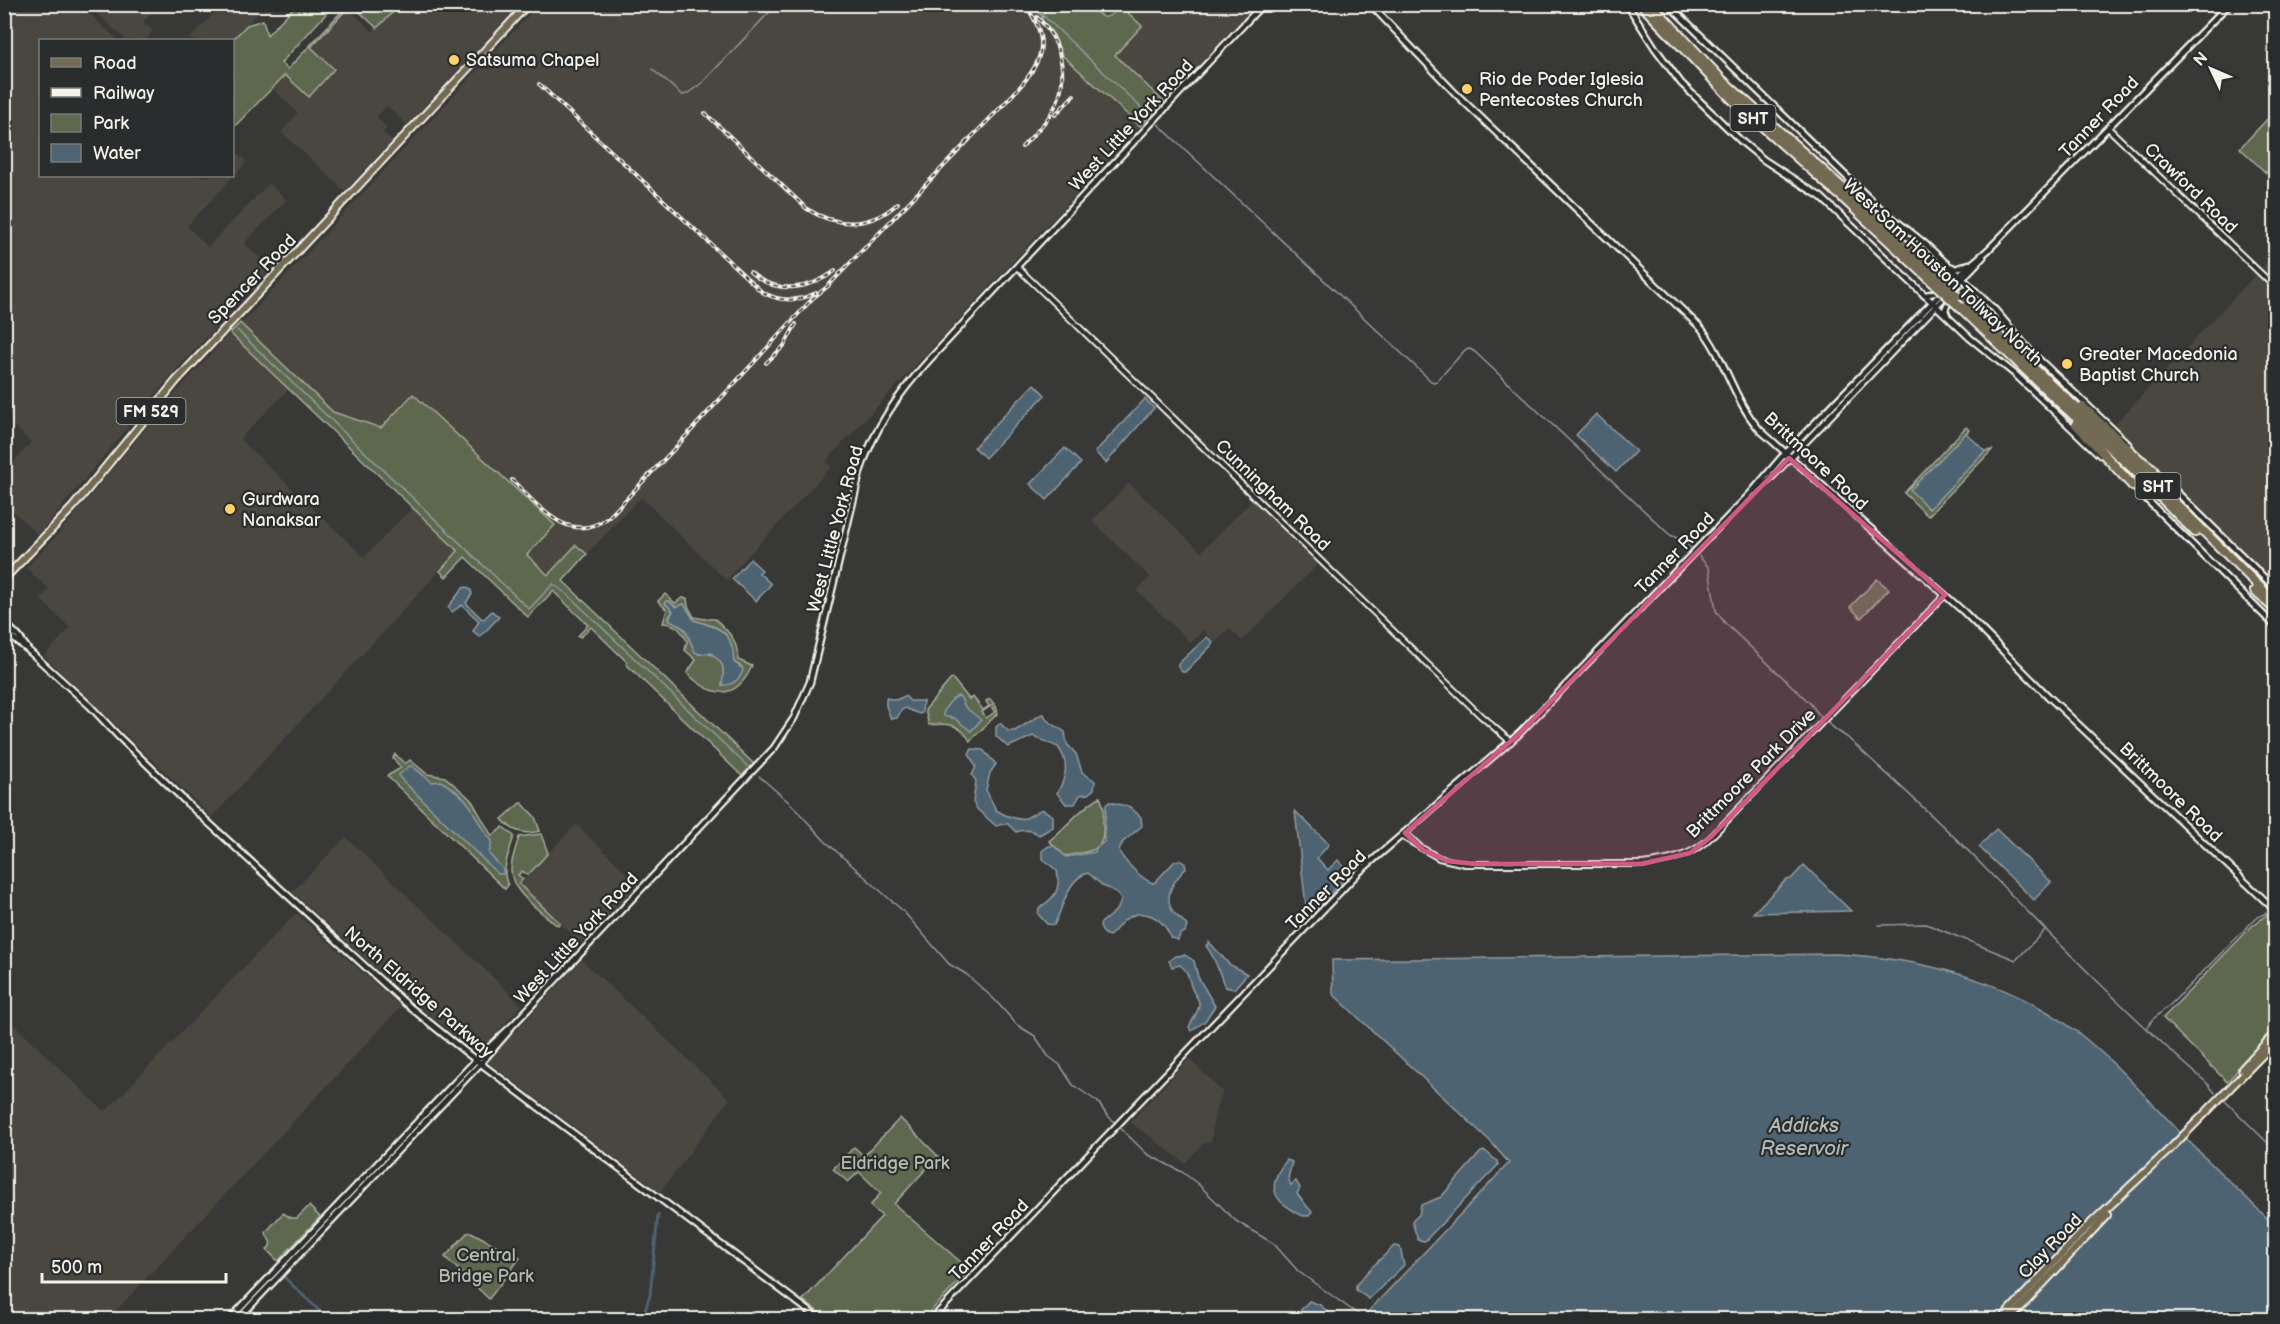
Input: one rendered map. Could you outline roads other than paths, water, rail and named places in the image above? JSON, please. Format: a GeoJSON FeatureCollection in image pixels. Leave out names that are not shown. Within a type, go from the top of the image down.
{"type":"FeatureCollection","features":[{"type":"Feature","properties":{"kind":"highway","name":"West Sam Houston Tollway North"},"geometry":{"type":"LineString","coordinates":[[1639,4],[1733,100],[1936,280]]}},
{"type":"Feature","properties":{"kind":"highway","name":"West Sam Houston Tollway North"},"geometry":{"type":"LineString","coordinates":[[1651,4],[1730,87],[1860,204],[2059,402],[2132,468],[2276,610]]}},
{"type":"Feature","properties":{"kind":"highway","name":"SHT"},"geometry":{"type":"LineString","coordinates":[[1687,43],[1860,204]]}},
{"type":"Feature","properties":{"kind":"highway","name":"West Sam Houston Tollway North"},"geometry":{"type":"LineString","coordinates":[[1960,303],[2012,348],[2134,462],[2276,603]]}},
{"type":"Feature","properties":{"kind":"highway"},"geometry":{"type":"LineString","coordinates":[[2012,348],[2018,348],[2139,459],[2153,469]]}},
{"type":"Feature","properties":{"kind":"highway"},"geometry":{"type":"LineString","coordinates":[[2059,402],[2058,405],[2133,486]]}},
{"type":"Feature","properties":{"kind":"main road","name":"Spencer Road"},"geometry":{"type":"LineString","coordinates":[[4,579],[73,507],[181,375],[528,4]]}},
{"type":"Feature","properties":{"kind":"main road","name":"West Little York Road"},"geometry":{"type":"LineString","coordinates":[[230,1320],[346,1201],[757,766],[788,727],[802,701],[812,673],[860,472],[873,439],[904,388],[1263,4]]}},
{"type":"Feature","properties":{"kind":"main road","name":"Brittmoore Road"},"geometry":{"type":"LineString","coordinates":[[1370,4],[1456,94],[1701,328],[1713,343],[1751,420],[1787,456],[1945,595],[2276,911]]}},
{"type":"Feature","properties":{"kind":"main road"},"geometry":{"type":"LineString","coordinates":[[1627,4],[1655,48],[1692,94],[1755,153],[1828,202],[1976,343],[2016,375],[2276,627]]}},
{"type":"Feature","properties":{"kind":"main road"},"geometry":{"type":"LineString","coordinates":[[1668,4],[1875,204],[1961,277],[1995,310],[2031,352],[2276,589]]}},
{"type":"Feature","properties":{"kind":"main road","name":"Tanner Road"},"geometry":{"type":"LineString","coordinates":[[931,1320],[1356,875],[1510,742],[1752,492],[1761,487],[1787,456],[1914,321],[1988,250],[2229,4]]}},
{"type":"Feature","properties":{"kind":"main road"},"geometry":{"type":"LineString","coordinates":[[1947,264],[1957,269],[1977,261]]}},
{"type":"Feature","properties":{"kind":"main road"},"geometry":{"type":"LineString","coordinates":[[1973,289],[1971,277],[1977,261]]}},
{"type":"Feature","properties":{"kind":"main road"},"geometry":{"type":"LineString","coordinates":[[1924,295],[1934,293],[1948,278],[1950,272],[1947,264]]}},
{"type":"Feature","properties":{"kind":"main road"},"geometry":{"type":"LineString","coordinates":[[1948,317],[1945,310],[1947,305],[1961,290],[1973,289]]}},
{"type":"Feature","properties":{"kind":"main road"},"geometry":{"type":"LineString","coordinates":[[1914,321],[1926,303],[1924,295]]}},
{"type":"Feature","properties":{"kind":"main road","name":"Tanner Road"},"geometry":{"type":"LineString","coordinates":[[1787,456],[1911,333],[1934,304]]}},
{"type":"Feature","properties":{"kind":"main road"},"geometry":{"type":"LineString","coordinates":[[1911,333],[1934,314],[1948,317]]}},
{"type":"Feature","properties":{"kind":"main road","name":"North Eldridge Parkway"},"geometry":{"type":"LineString","coordinates":[[4,622],[28,650]]}},
{"type":"Feature","properties":{"kind":"main road","name":"North Eldridge Parkway"},"geometry":{"type":"LineString","coordinates":[[4,632],[28,650],[90,706],[161,778],[405,1003],[478,1062],[821,1320]]}},
{"type":"Feature","properties":{"kind":"main road","name":"Clay Road"},"geometry":{"type":"LineString","coordinates":[[2221,1095],[2276,1032]]}},
{"type":"Feature","properties":{"kind":"main road","name":"Clay Road"},"geometry":{"type":"LineString","coordinates":[[2001,1320],[2276,1041]]}},
{"type":"Feature","properties":{"kind":"main road","name":"Clay Road"},"geometry":{"type":"LineString","coordinates":[[2009,1320],[2059,1262]]}},
{"type":"Feature","properties":{"kind":"main road","name":"West Little York Road"},"geometry":{"type":"LineString","coordinates":[[237,1320],[278,1272]]}},
{"type":"Feature","properties":{"kind":"street","name":"Crawford Road"},"geometry":{"type":"LineString","coordinates":[[2108,128],[2276,288]]}},
{"type":"Feature","properties":{"kind":"street","name":"Cunningham Road"},"geometry":{"type":"LineString","coordinates":[[1017,267],[1510,742]]}},
{"type":"Feature","properties":{"kind":"street","name":"Brittmoore Park Drive"},"geometry":{"type":"LineString","coordinates":[[1403,834],[1423,850],[1447,861],[1472,864],[1642,864],[1676,858],[1692,852],[1707,841],[1945,595]]}},
{"type":"Feature","properties":{"kind":"water"},"geometry":{"type":"Polygon","coordinates":[[[1034,384],[1045,395],[985,458],[974,447],[1034,384]]]}},
{"type":"Feature","properties":{"kind":"water"},"geometry":{"type":"Polygon","coordinates":[[[1145,399],[1154,408],[1106,463],[1095,452],[1145,399]]]}},
{"type":"Feature","properties":{"kind":"water"},"geometry":{"type":"Polygon","coordinates":[[[1596,414],[1636,451],[1616,472],[1576,435],[1596,414]]]}},
{"type":"Feature","properties":{"kind":"water"},"geometry":{"type":"Polygon","coordinates":[[[1966,433],[1985,451],[1929,509],[1910,490],[1966,433]]]}},
{"type":"Feature","properties":{"kind":"water"},"geometry":{"type":"Polygon","coordinates":[[[1065,448],[1081,463],[1047,500],[1030,484],[1065,448]]]}},
{"type":"Feature","properties":{"kind":"water"},"geometry":{"type":"Polygon","coordinates":[[[750,559],[762,570],[759,573],[771,584],[756,601],[732,579],[750,559]]]}},
{"type":"Feature","properties":{"kind":"water"},"geometry":{"type":"Polygon","coordinates":[[[467,587],[472,594],[466,603],[481,618],[484,619],[492,611],[499,617],[480,637],[473,631],[479,621],[462,605],[452,612],[448,607],[463,588],[467,587]]]}},
{"type":"Feature","properties":{"kind":"water"},"geometry":{"type":"Polygon","coordinates":[[[668,601],[676,607],[684,604],[694,620],[717,628],[726,635],[733,649],[734,662],[743,669],[736,681],[722,685],[722,664],[711,653],[695,652],[685,629],[669,619],[673,611],[665,603],[668,601]]]}},
{"type":"Feature","properties":{"kind":"water"},"geometry":{"type":"Polygon","coordinates":[[[1207,637],[1213,642],[1211,646],[1185,672],[1182,672],[1178,664],[1207,637]]]}},
{"type":"Feature","properties":{"kind":"water"},"geometry":{"type":"Polygon","coordinates":[[[905,696],[910,701],[923,701],[922,713],[919,714],[905,708],[897,718],[891,719],[886,706],[886,698],[896,700],[905,696]]]}},
{"type":"Feature","properties":{"kind":"water"},"geometry":{"type":"Polygon","coordinates":[[[958,696],[965,707],[981,720],[971,731],[954,718],[943,715],[948,704],[958,696]]]}},
{"type":"Feature","properties":{"kind":"water"},"geometry":{"type":"Polygon","coordinates":[[[1042,714],[1065,732],[1067,744],[1076,754],[1082,772],[1095,781],[1094,789],[1088,794],[1080,795],[1075,804],[1066,804],[1057,793],[1063,782],[1065,770],[1064,759],[1058,747],[1033,736],[1008,747],[996,736],[996,727],[1000,723],[1008,731],[1015,731],[1042,714]]]}},
{"type":"Feature","properties":{"kind":"water"},"geometry":{"type":"Polygon","coordinates":[[[972,749],[983,750],[996,764],[990,773],[986,790],[996,810],[1018,819],[1026,818],[1042,809],[1053,816],[1053,827],[1039,835],[1028,830],[1016,832],[1007,823],[996,826],[977,809],[973,802],[976,781],[972,775],[976,767],[969,754],[972,749]]]}},
{"type":"Feature","properties":{"kind":"water"},"geometry":{"type":"Polygon","coordinates":[[[409,766],[432,782],[441,781],[465,800],[492,841],[489,854],[503,869],[503,874],[498,874],[400,778],[399,775],[409,766]]]}},
{"type":"Feature","properties":{"kind":"water"},"geometry":{"type":"Polygon","coordinates":[[[1109,802],[1130,807],[1141,817],[1142,826],[1123,842],[1119,851],[1140,875],[1154,883],[1175,861],[1180,860],[1185,864],[1186,868],[1174,882],[1169,893],[1173,912],[1187,926],[1178,940],[1171,938],[1159,920],[1147,914],[1133,915],[1109,936],[1105,934],[1100,924],[1116,910],[1121,899],[1116,892],[1103,886],[1088,873],[1081,876],[1070,887],[1054,925],[1047,924],[1038,914],[1039,908],[1056,893],[1058,883],[1057,871],[1042,858],[1042,851],[1049,846],[1054,846],[1066,857],[1095,852],[1096,848],[1104,842],[1106,805],[1109,802]]]}},
{"type":"Feature","properties":{"kind":"water"},"geometry":{"type":"Polygon","coordinates":[[[1295,811],[1329,844],[1317,858],[1328,870],[1338,860],[1350,873],[1313,913],[1306,906],[1295,811]]]}},
{"type":"Feature","properties":{"kind":"water"},"geometry":{"type":"Polygon","coordinates":[[[1996,829],[2051,882],[2034,900],[1979,847],[1996,829]]]}},
{"type":"Feature","properties":{"kind":"water"},"geometry":{"type":"Polygon","coordinates":[[[1804,865],[1851,911],[1753,913],[1786,880],[1791,879],[1804,865]]]}},
{"type":"Feature","properties":{"kind":"water"},"geometry":{"type":"Polygon","coordinates":[[[1209,942],[1229,964],[1247,974],[1234,989],[1225,987],[1215,961],[1206,946],[1209,942]]]}},
{"type":"Feature","properties":{"kind":"water","name":"Addicks Reservoir"},"geometry":{"type":"Polygon","coordinates":[[[1836,954],[1899,961],[1962,975],[2022,998],[2050,1013],[2076,1031],[2127,1077],[2275,1226],[2275,1319],[1361,1319],[1509,1163],[1490,1141],[1333,994],[1332,960],[1836,954]]]}},
{"type":"Feature","properties":{"kind":"water"},"geometry":{"type":"Polygon","coordinates":[[[1185,955],[1194,961],[1198,977],[1215,1006],[1205,1021],[1191,1031],[1189,1027],[1199,1006],[1198,1000],[1185,970],[1180,965],[1172,967],[1169,961],[1175,956],[1185,955]]]}},
{"type":"Feature","properties":{"kind":"water"},"geometry":{"type":"Polygon","coordinates":[[[1485,1151],[1497,1161],[1498,1165],[1425,1241],[1418,1240],[1412,1222],[1419,1215],[1421,1205],[1441,1197],[1481,1152],[1485,1151]]]}},
{"type":"Feature","properties":{"kind":"water"},"geometry":{"type":"Polygon","coordinates":[[[1287,1160],[1292,1162],[1288,1178],[1291,1185],[1296,1181],[1300,1188],[1297,1194],[1312,1212],[1309,1216],[1295,1212],[1281,1202],[1275,1191],[1274,1185],[1278,1172],[1287,1160]]]}},
{"type":"Feature","properties":{"kind":"water"},"geometry":{"type":"Polygon","coordinates":[[[1394,1246],[1400,1247],[1404,1265],[1369,1299],[1356,1290],[1356,1285],[1394,1246]]]}},
{"type":"Feature","properties":{"kind":"water"},"geometry":{"type":"Polygon","coordinates":[[[1309,1301],[1320,1305],[1336,1319],[1293,1319],[1309,1301]]]}},
{"type":"Feature","properties":{"kind":"waterway"},"geometry":{"type":"LineString","coordinates":[[652,69],[682,95],[687,94],[702,83],[777,4]]}},
{"type":"Feature","properties":{"kind":"waterway"},"geometry":{"type":"LineString","coordinates":[[1031,4],[1151,117]]}},
{"type":"Feature","properties":{"kind":"waterway"},"geometry":{"type":"LineString","coordinates":[[1158,124],[1431,381],[1437,381],[1465,350],[1470,349],[1475,352],[1670,535],[1682,540],[1691,548]]}},
{"type":"Feature","properties":{"kind":"waterway"},"geometry":{"type":"LineString","coordinates":[[237,330],[529,609],[553,584],[568,595],[747,766]]}},
{"type":"Feature","properties":{"kind":"waterway"},"geometry":{"type":"LineString","coordinates":[[1699,556],[1709,568],[1716,611],[1725,623],[1827,722],[1848,738],[1950,833],[2093,977],[2215,1093]]}},
{"type":"Feature","properties":{"kind":"waterway"},"geometry":{"type":"LineString","coordinates":[[759,776],[791,804],[825,841],[904,912],[949,964],[966,974],[994,999],[1017,1025],[1035,1036],[1048,1056],[1060,1065],[1073,1085],[1098,1102],[1106,1114],[1147,1154],[1182,1172],[1198,1184],[1236,1221],[1274,1244],[1299,1272],[1366,1320]]}},
{"type":"Feature","properties":{"kind":"waterway"},"geometry":{"type":"LineString","coordinates":[[2147,1029],[2152,1020],[2171,1004],[2256,918],[2266,913]]}},
{"type":"Feature","properties":{"kind":"waterway"},"geometry":{"type":"LineString","coordinates":[[1879,925],[1926,924],[2016,960],[2045,930]]}},
{"type":"Feature","properties":{"kind":"waterway"},"geometry":{"type":"LineString","coordinates":[[2224,1100],[2276,1151]]}},
{"type":"Feature","properties":{"kind":"waterway"},"geometry":{"type":"LineString","coordinates":[[642,1320],[650,1295],[658,1215]]}},
{"type":"Feature","properties":{"kind":"waterway"},"geometry":{"type":"LineString","coordinates":[[285,1278],[329,1320]]}},
{"type":"Feature","properties":{"kind":"railway"},"geometry":{"type":"LineString","coordinates":[[965,143],[1015,92],[1033,70],[1041,47],[1040,34],[1035,20],[1025,5]]}},
{"type":"Feature","properties":{"kind":"railway"},"geometry":{"type":"LineString","coordinates":[[1022,147],[1050,115],[1061,90],[1062,64],[1059,51],[1046,27],[1037,17]]}},
{"type":"Feature","properties":{"kind":"railway"},"geometry":{"type":"LineString","coordinates":[[539,84],[762,292],[775,298],[789,300],[816,293]]}},
{"type":"Feature","properties":{"kind":"railway"},"geometry":{"type":"LineString","coordinates":[[1055,115],[1074,95]]}},
{"type":"Feature","properties":{"kind":"railway"},"geometry":{"type":"LineString","coordinates":[[705,113],[807,209],[819,215],[842,222],[866,221],[888,211],[898,203]]}},
{"type":"Feature","properties":{"kind":"railway"},"geometry":{"type":"LineString","coordinates":[[512,480],[544,511],[568,525],[581,528],[594,525],[609,517],[813,298],[827,287],[970,139]]}},
{"type":"Feature","properties":{"kind":"railway"},"geometry":{"type":"LineString","coordinates":[[750,272],[771,284],[792,287],[804,286],[835,271]]}},
{"type":"Feature","properties":{"kind":"railway"},"geometry":{"type":"LineString","coordinates":[[766,363],[784,346],[796,324]]}},
{"type":"Feature","properties":{"kind":"place","name":"Satsuma Chapel"},"geometry":{"type":"Point","coordinates":[454,60]}},
{"type":"Feature","properties":{"kind":"place","name":"Rio de Poder Iglesia Pentecostes Church"},"geometry":{"type":"Point","coordinates":[1467,89]}},
{"type":"Feature","properties":{"kind":"place","name":"Greater Macedonia Baptist Church"},"geometry":{"type":"Point","coordinates":[2067,364]}},
{"type":"Feature","properties":{"kind":"place","name":"Gurdwara Nanaksar"},"geometry":{"type":"Point","coordinates":[230,509]}},
{"type":"Feature","properties":{"kind":"park label","name":"Eldridge Park"},"geometry":{"type":"Point","coordinates":[895,1163]}},
{"type":"Feature","properties":{"kind":"park label","name":"Central Bridge Park"},"geometry":{"type":"Point","coordinates":[486,1265]}}]}
